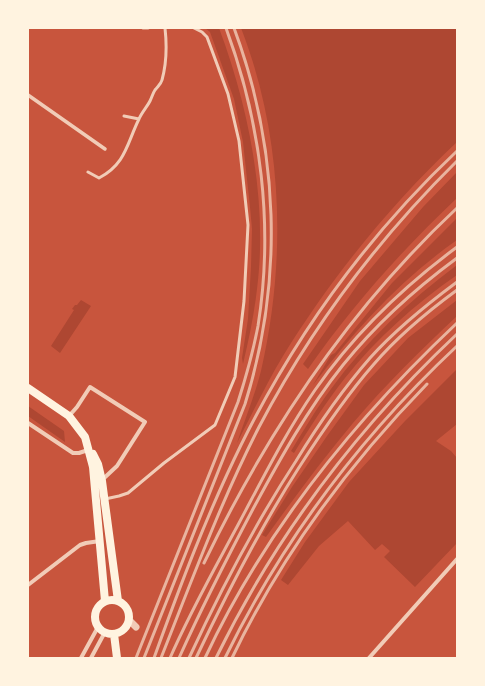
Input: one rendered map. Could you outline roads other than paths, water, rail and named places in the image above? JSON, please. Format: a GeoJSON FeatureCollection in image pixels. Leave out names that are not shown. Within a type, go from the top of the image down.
{"type":"FeatureCollection","features":[{"type":"Feature","properties":{"kind":"main road"},"geometry":{"type":"LineString","coordinates":[[28,388],[69,416],[85,437],[90,450],[97,499],[105,601]]}},
{"type":"Feature","properties":{"kind":"main road"},"geometry":{"type":"LineString","coordinates":[[90,450],[96,457],[102,481],[118,601]]}},
{"type":"Feature","properties":{"kind":"main road"},"geometry":{"type":"LineString","coordinates":[[100,541],[107,545],[112,553]]}},
{"type":"Feature","properties":{"kind":"main road"},"geometry":{"type":"LineString","coordinates":[[112,599],[118,601],[124,605],[128,612],[128,620],[126,626],[114,634],[102,630],[96,623],[95,612],[97,608],[105,601],[112,599]]}},
{"type":"Feature","properties":{"kind":"main road"},"geometry":{"type":"LineString","coordinates":[[114,634],[117,658]]}},
{"type":"Feature","properties":{"kind":"street"},"geometry":{"type":"LineString","coordinates":[[28,95],[105,149]]}},
{"type":"Feature","properties":{"kind":"street"},"geometry":{"type":"LineString","coordinates":[[69,416],[77,407],[90,387],[145,422],[117,466],[102,481]]}},
{"type":"Feature","properties":{"kind":"street"},"geometry":{"type":"LineString","coordinates":[[28,423],[73,452],[79,453],[90,450]]}},
{"type":"Feature","properties":{"kind":"street"},"geometry":{"type":"LineString","coordinates":[[28,585],[80,545],[100,541]]}},
{"type":"Feature","properties":{"kind":"street"},"geometry":{"type":"LineString","coordinates":[[369,658],[457,559]]}},
{"type":"Feature","properties":{"kind":"street"},"geometry":{"type":"LineString","coordinates":[[128,620],[136,627]]}},
{"type":"Feature","properties":{"kind":"street"},"geometry":{"type":"LineString","coordinates":[[81,658],[102,630]]}},
{"type":"Feature","properties":{"kind":"street"},"geometry":{"type":"LineString","coordinates":[[91,658],[102,630]]}},
{"type":"Feature","properties":{"kind":"lane"},"geometry":{"type":"LineString","coordinates":[[143,28],[148,28]]}},
{"type":"Feature","properties":{"kind":"lane"},"geometry":{"type":"LineString","coordinates":[[88,172],[99,178],[108,173],[120,162],[130,143],[139,119],[151,100],[155,90],[162,82],[166,54],[165,28]]}},
{"type":"Feature","properties":{"kind":"lane"},"geometry":{"type":"LineString","coordinates":[[105,499],[128,493],[164,463],[215,425],[235,377],[244,301],[248,225],[239,141],[228,94],[207,37],[202,32],[194,28]]}},
{"type":"Feature","properties":{"kind":"lane"},"geometry":{"type":"LineString","coordinates":[[124,116],[139,119]]}},
{"type":"Feature","properties":{"kind":"railway"},"geometry":{"type":"LineString","coordinates":[[136,658],[238,402],[258,326],[263,288],[265,251],[261,175],[256,138],[248,101],[226,28]]}},
{"type":"Feature","properties":{"kind":"railway"},"geometry":{"type":"LineString","coordinates":[[144,658],[245,404],[258,357],[266,310],[271,262],[271,215],[268,167],[260,120],[249,74],[234,28]]}},
{"type":"Feature","properties":{"kind":"railway"},"geometry":{"type":"LineString","coordinates":[[154,658],[184,577],[217,497],[241,445],[285,365],[310,326],[364,252],[424,183],[457,151]]}},
{"type":"Feature","properties":{"kind":"railway"},"geometry":{"type":"LineString","coordinates":[[161,658],[207,541],[232,483],[279,390],[324,320],[373,253],[457,161]]}},
{"type":"Feature","properties":{"kind":"railway"},"geometry":{"type":"LineString","coordinates":[[204,563],[255,466],[314,374],[346,330],[381,287],[457,208]]}},
{"type":"Feature","properties":{"kind":"railway"},"geometry":{"type":"LineString","coordinates":[[170,658],[194,607],[266,472],[294,422],[315,390],[330,369],[380,312],[418,278],[457,247]]}},
{"type":"Feature","properties":{"kind":"railway"},"geometry":{"type":"LineString","coordinates":[[179,658],[253,509],[284,453],[318,399],[343,365],[382,321],[426,282],[457,258]]}},
{"type":"Feature","properties":{"kind":"railway"},"geometry":{"type":"LineString","coordinates":[[189,658],[213,607],[253,533],[281,485],[331,408],[380,347],[412,318],[457,282]]}},
{"type":"Feature","properties":{"kind":"railway"},"geometry":{"type":"LineString","coordinates":[[196,658],[270,515],[298,469],[334,415],[353,389],[383,354],[403,334],[457,290]]}},
{"type":"Feature","properties":{"kind":"railway"},"geometry":{"type":"LineString","coordinates":[[205,658],[255,565],[315,478],[348,437],[383,398],[457,323]]}},
{"type":"Feature","properties":{"kind":"railway"},"geometry":{"type":"LineString","coordinates":[[216,658],[239,613],[265,569],[292,526],[322,485],[353,445],[386,407],[420,370],[457,334]]}},
{"type":"Feature","properties":{"kind":"railway"},"geometry":{"type":"LineString","coordinates":[[225,658],[247,615],[298,531],[357,453],[422,380],[457,346]]}},
{"type":"Feature","properties":{"kind":"railway"},"geometry":{"type":"LineString","coordinates":[[232,658],[251,620],[272,584],[318,513],[370,447],[427,384]]}}]}
